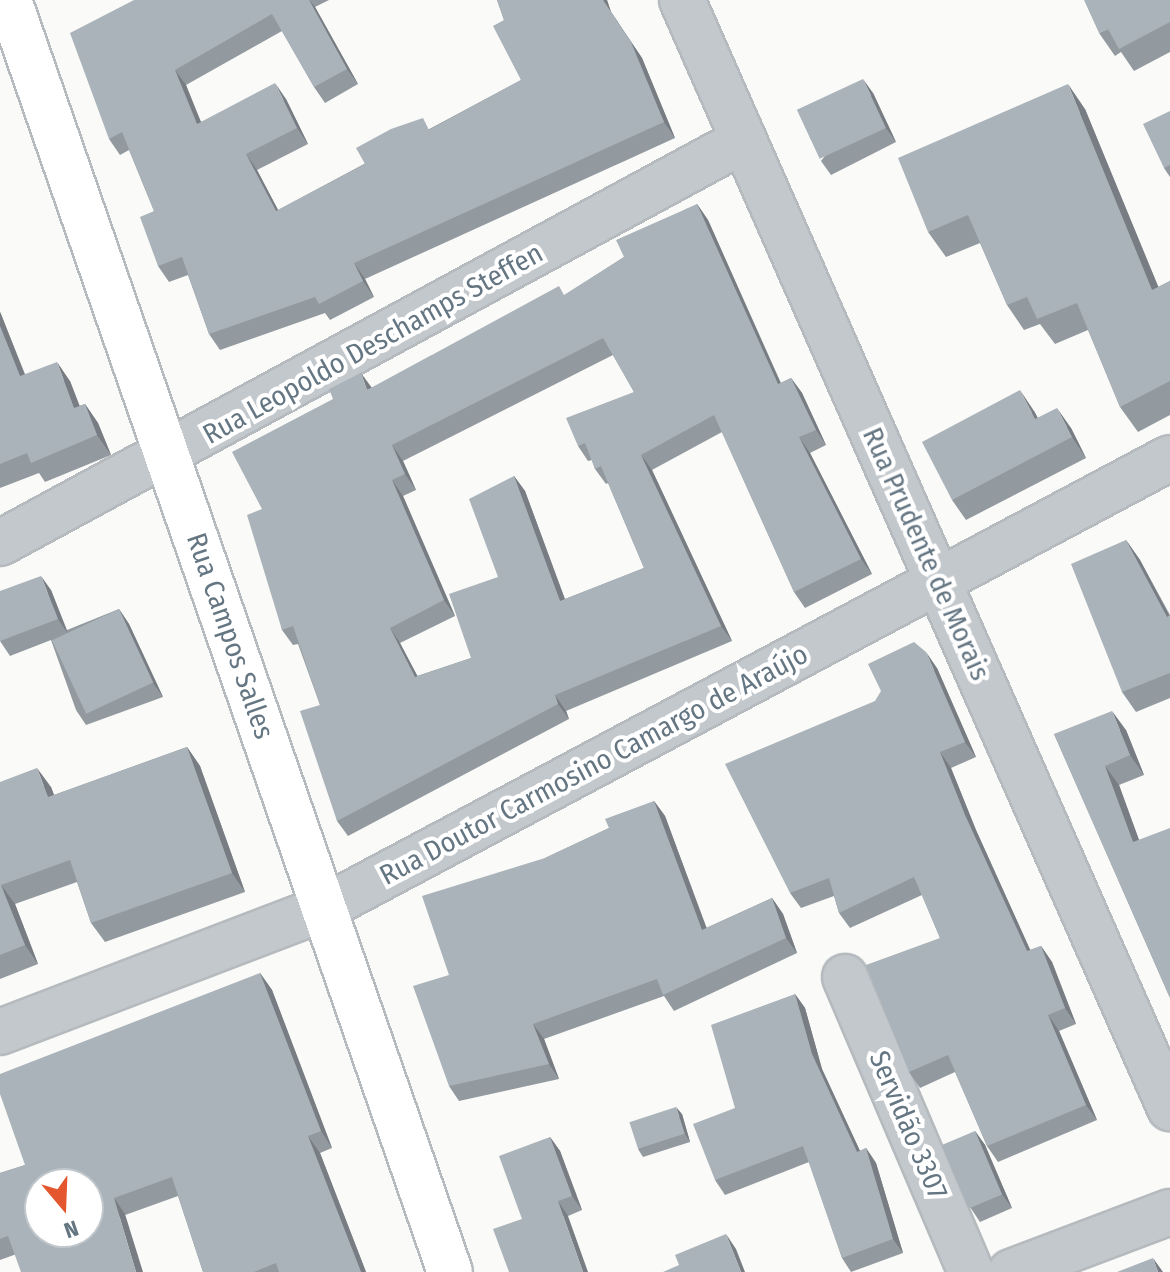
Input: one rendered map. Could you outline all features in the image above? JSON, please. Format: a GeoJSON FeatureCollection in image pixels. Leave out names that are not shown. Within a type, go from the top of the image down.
{"type":"FeatureCollection","features":[{"type":"Feature","properties":{"kind":"main road","name":"Rua Campos Salles"},"geometry":{"type":"LineString","coordinates":[[9,0],[450,1272]]}},
{"type":"Feature","properties":{"kind":"street","name":"Rua Prudente de Morais"},"geometry":{"type":"LineString","coordinates":[[682,0],[1170,1108]]}},
{"type":"Feature","properties":{"kind":"street","name":"Rua Leopoldo Deschamps Steffen"},"geometry":{"type":"LineString","coordinates":[[0,543],[168,457],[744,140]]}},
{"type":"Feature","properties":{"kind":"street","name":"Rua Doutor Carmosino Camargo de Araújo"},"geometry":{"type":"LineString","coordinates":[[0,1032],[324,908],[1170,458]]}},
{"type":"Feature","properties":{"kind":"street","name":"Servidão 3307"},"geometry":{"type":"LineString","coordinates":[[845,977],[971,1272]]}},
{"type":"Feature","properties":{"kind":"street"},"geometry":{"type":"LineString","coordinates":[[1011,1272],[1170,1212]]}},
{"type":"Feature","properties":{"kind":"building"},"geometry":{"type":"Polygon","coordinates":[[[134,0],[309,0],[347,69],[314,87],[272,14],[175,70],[197,124],[275,83],[297,128],[246,154],[276,211],[365,164],[356,148],[391,129],[423,118],[429,130],[521,80],[493,26],[504,20],[497,0],[603,0],[631,42],[664,122],[354,263],[363,281],[319,304],[315,297],[209,334],[182,257],[158,266],[140,217],[154,211],[122,132],[109,139],[70,33],[134,0]]]}},
{"type":"Feature","properties":{"kind":"building"},"geometry":{"type":"Polygon","coordinates":[[[1084,0],[1170,0],[1170,22],[1119,49],[1108,29],[1099,33],[1084,0]]]}},
{"type":"Feature","properties":{"kind":"building"},"geometry":{"type":"Polygon","coordinates":[[[863,79],[886,128],[820,159],[797,110],[863,79]]]}},
{"type":"Feature","properties":{"kind":"building"},"geometry":{"type":"Polygon","coordinates":[[[1068,84],[1152,290],[1170,281],[1170,381],[1120,407],[1077,303],[1037,319],[1027,297],[1007,305],[968,215],[928,232],[898,158],[1068,84]]]}},
{"type":"Feature","properties":{"kind":"building"},"geometry":{"type":"Polygon","coordinates":[[[1170,111],[1170,165],[1164,168],[1143,124],[1170,111]]]}},
{"type":"Feature","properties":{"kind":"building"},"geometry":{"type":"Polygon","coordinates":[[[697,204],[778,384],[791,378],[816,430],[799,437],[861,559],[794,592],[714,415],[641,455],[721,626],[555,695],[558,704],[337,821],[300,711],[320,705],[293,626],[282,630],[247,515],[262,509],[232,452],[333,399],[329,389],[361,373],[367,390],[559,286],[564,295],[624,257],[616,240],[697,204]],[[603,338],[392,445],[405,474],[392,480],[444,600],[390,628],[415,677],[471,658],[449,594],[498,577],[469,499],[514,476],[560,601],[644,568],[601,466],[595,469],[585,443],[578,446],[566,418],[634,392],[603,338]]]}},
{"type":"Feature","properties":{"kind":"building"},"geometry":{"type":"Polygon","coordinates":[[[0,326],[20,376],[57,362],[74,408],[85,404],[97,435],[31,463],[27,453],[0,464],[0,326]]]}},
{"type":"Feature","properties":{"kind":"building"},"geometry":{"type":"Polygon","coordinates":[[[1020,390],[1035,419],[1057,408],[1072,437],[952,500],[922,442],[1020,390]]]}},
{"type":"Feature","properties":{"kind":"building"},"geometry":{"type":"Polygon","coordinates":[[[1126,540],[1167,617],[1170,615],[1170,673],[1122,692],[1071,564],[1126,540]]]}},
{"type":"Feature","properties":{"kind":"building"},"geometry":{"type":"Polygon","coordinates":[[[41,576],[58,619],[0,641],[0,591],[41,576]]]}},
{"type":"Feature","properties":{"kind":"building"},"geometry":{"type":"Polygon","coordinates":[[[119,609],[153,682],[86,714],[52,640],[119,609]]]}},
{"type":"Feature","properties":{"kind":"building"},"geometry":{"type":"Polygon","coordinates":[[[914,642],[926,652],[965,742],[940,752],[965,815],[1027,951],[1041,946],[1065,1008],[1048,1015],[1086,1105],[987,1146],[948,1055],[909,1072],[866,965],[940,938],[914,877],[839,913],[829,878],[790,893],[725,764],[875,701],[881,691],[868,664],[914,642]]]}},
{"type":"Feature","properties":{"kind":"building"},"geometry":{"type":"Polygon","coordinates":[[[1112,711],[1130,755],[1105,766],[1133,842],[1170,828],[1170,998],[1054,734],[1112,711]]]}},
{"type":"Feature","properties":{"kind":"building"},"geometry":{"type":"Polygon","coordinates":[[[187,747],[232,873],[91,923],[70,860],[1,885],[25,945],[0,955],[0,782],[37,768],[48,797],[187,747]]]}},
{"type":"Feature","properties":{"kind":"building"},"geometry":{"type":"Polygon","coordinates":[[[654,801],[702,930],[772,898],[786,938],[663,995],[657,979],[533,1024],[549,1064],[449,1086],[413,986],[449,975],[422,896],[545,858],[609,828],[605,819],[654,801]]]}},
{"type":"Feature","properties":{"kind":"building"},"geometry":{"type":"Polygon","coordinates":[[[260,973],[321,1131],[308,1136],[361,1272],[279,1272],[276,1263],[254,1272],[203,1272],[172,1177],[114,1198],[136,1272],[21,1272],[8,1236],[0,1239],[0,1173],[25,1165],[0,1094],[0,1074],[260,973]]]}},
{"type":"Feature","properties":{"kind":"building"},"geometry":{"type":"Polygon","coordinates":[[[795,994],[812,1054],[857,1152],[866,1148],[893,1239],[842,1258],[803,1146],[715,1180],[693,1124],[735,1108],[711,1025],[795,994]]]}},
{"type":"Feature","properties":{"kind":"building"},"geometry":{"type":"Polygon","coordinates":[[[676,1107],[685,1134],[638,1149],[629,1122],[676,1107]]]}},
{"type":"Feature","properties":{"kind":"building"},"geometry":{"type":"Polygon","coordinates":[[[975,1131],[1002,1195],[969,1209],[942,1145],[975,1131]]]}},
{"type":"Feature","properties":{"kind":"building"},"geometry":{"type":"Polygon","coordinates":[[[550,1137],[572,1196],[558,1201],[583,1272],[509,1272],[493,1229],[522,1219],[499,1156],[550,1137]]]}},
{"type":"Feature","properties":{"kind":"building"},"geometry":{"type":"Polygon","coordinates":[[[726,1234],[741,1272],[663,1272],[679,1265],[675,1255],[726,1234]]]}},
{"type":"Feature","properties":{"kind":"building"},"geometry":{"type":"Polygon","coordinates":[[[1153,1258],[1158,1272],[1117,1272],[1153,1258]]]}}]}
